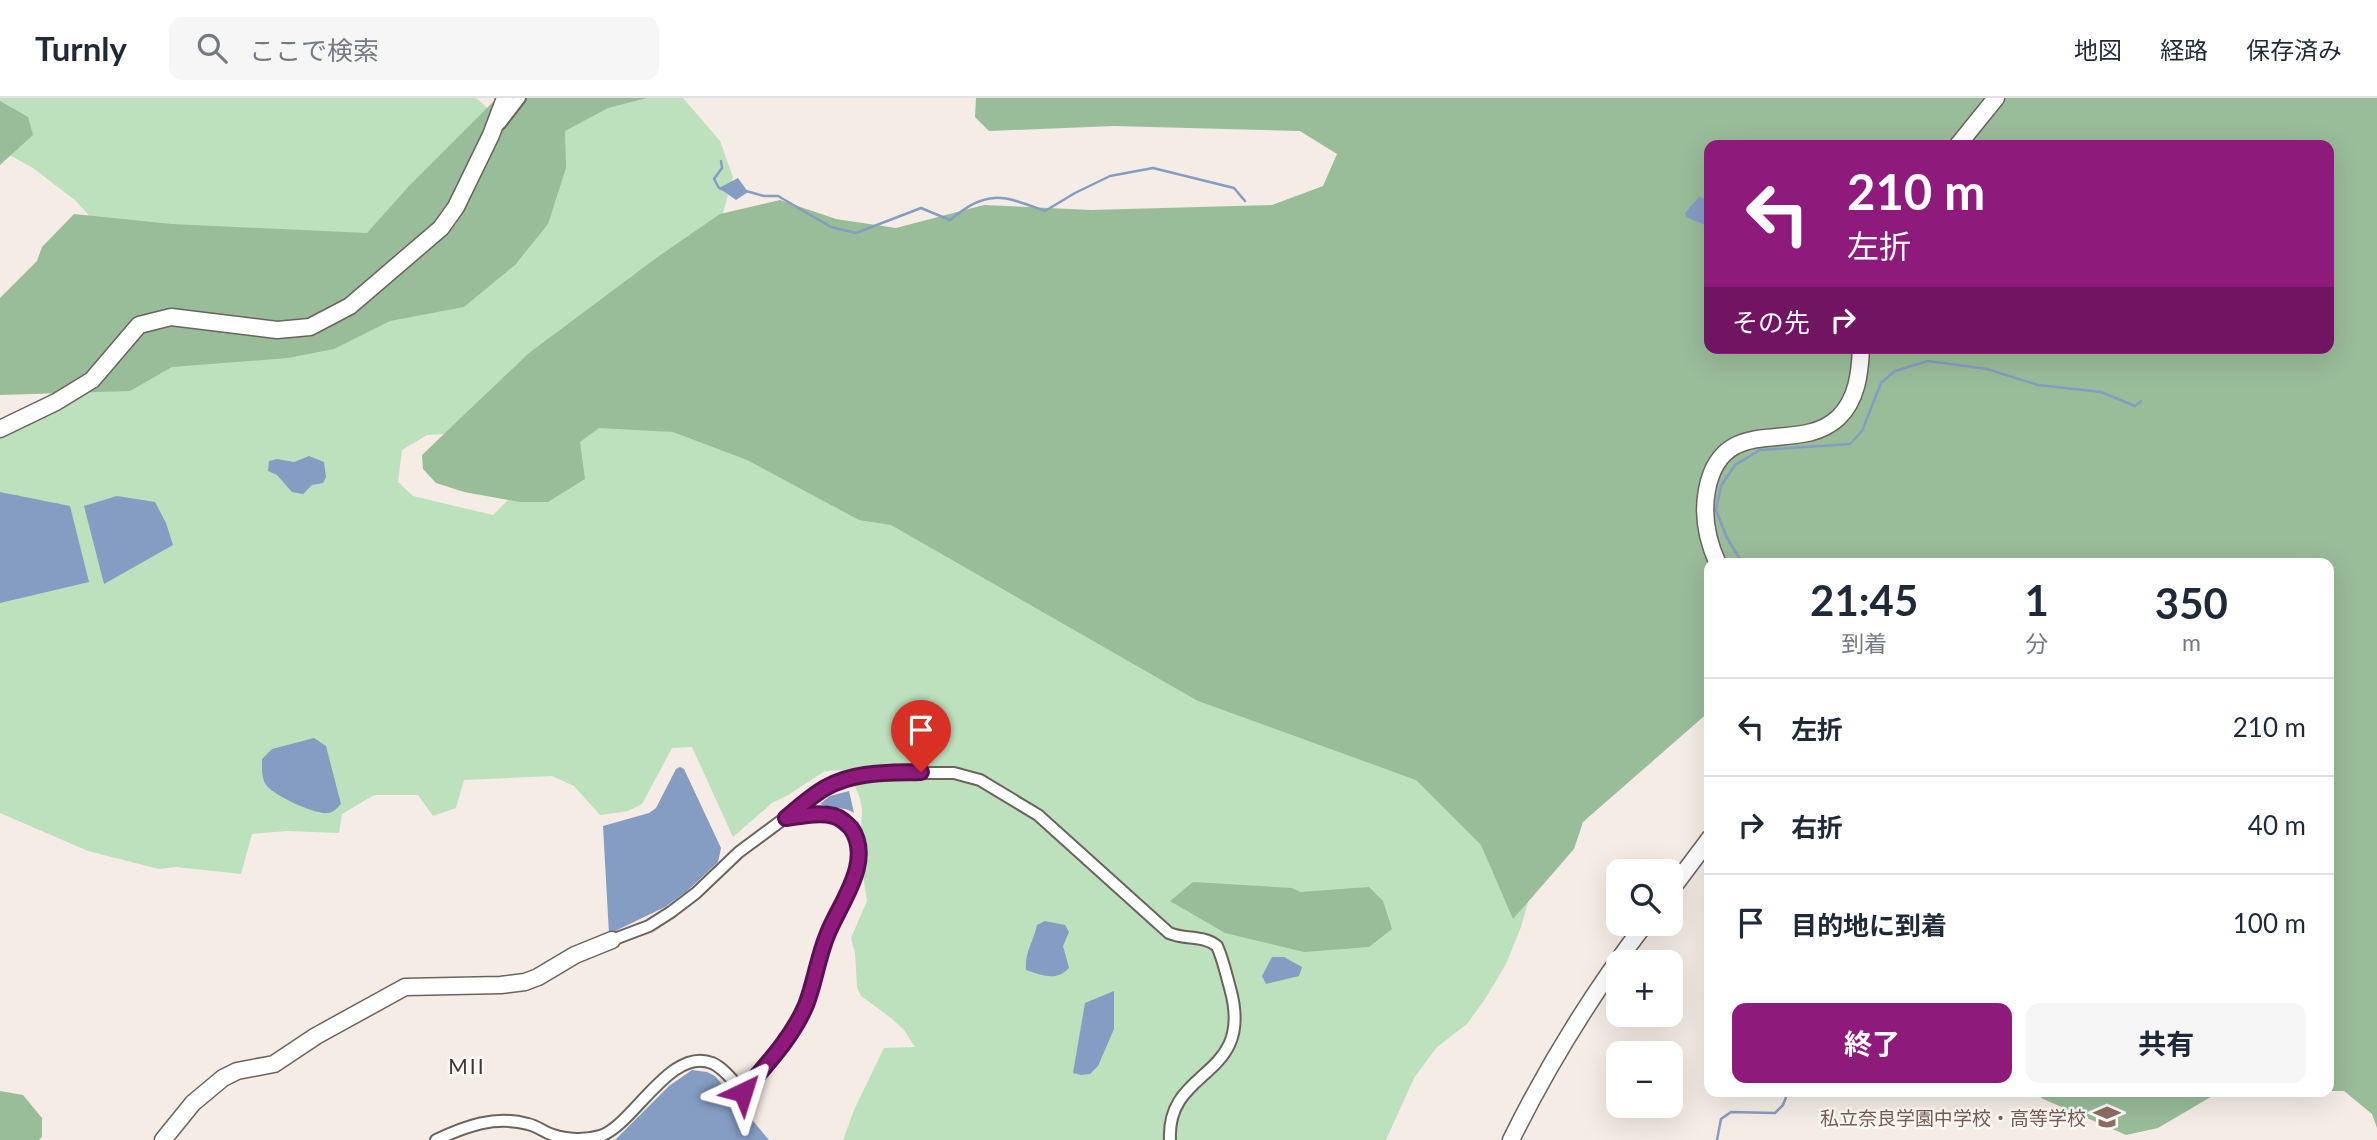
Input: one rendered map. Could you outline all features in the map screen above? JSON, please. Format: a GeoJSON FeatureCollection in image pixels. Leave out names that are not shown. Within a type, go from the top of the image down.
{"type":"FeatureCollection","features":[{"type":"Feature","properties":{"kind":"street"},"geometry":{"type":"LineString","coordinates":[[0,429],[56,402],[92,380],[139,325],[171,317],[277,330],[310,327],[350,306],[440,228],[456,207],[491,135],[505,98]]}},
{"type":"Feature","properties":{"kind":"street"},"geometry":{"type":"LineString","coordinates":[[491,135],[520,98]]}},
{"type":"Feature","properties":{"kind":"street"},"geometry":{"type":"LineString","coordinates":[[1962,140],[1996,98]]}},
{"type":"Feature","properties":{"kind":"street"},"geometry":{"type":"LineString","coordinates":[[1716,558],[1706,533],[1704,508],[1713,468],[1721,457],[1745,441],[1801,434],[1819,429],[1836,419],[1850,403],[1857,383],[1859,354]]}},
{"type":"Feature","properties":{"kind":"street"},"geometry":{"type":"LineString","coordinates":[[164,1140],[193,1103],[223,1078],[237,1071],[274,1064],[316,1036],[405,987],[500,985],[525,982],[538,977],[594,946],[649,926],[671,912],[696,893],[739,852],[824,789],[853,777],[921,772],[968,775],[993,786],[1038,815],[1169,933],[1180,938],[1211,941],[1217,946],[1233,998],[1236,1018],[1233,1036],[1228,1050],[1183,1094],[1175,1106],[1171,1116],[1170,1140]]}},
{"type":"Feature","properties":{"kind":"street"},"geometry":{"type":"LineString","coordinates":[[436,1140],[465,1126],[489,1121],[526,1123],[563,1138],[586,1139],[601,1136],[624,1120],[670,1073],[692,1062],[703,1061],[719,1067],[743,1092],[779,1049],[804,1008],[826,937],[857,868],[855,834],[847,823],[835,816],[822,814],[786,818]]}},
{"type":"Feature","properties":{"kind":"street"},"geometry":{"type":"LineString","coordinates":[[1683,874],[1704,846]]}},
{"type":"Feature","properties":{"kind":"street"},"geometry":{"type":"LineString","coordinates":[[1511,1140],[1572,1028],[1598,986],[1636,936]]}},
{"type":"Feature","properties":{"kind":"green space"},"geometry":{"type":"Polygon","coordinates":[[[0,98],[476,98],[502,121],[524,98],[683,98],[720,141],[733,177],[716,238],[478,432],[427,435],[402,450],[398,482],[413,496],[493,515],[537,471],[629,400],[1354,715],[1536,874],[1521,927],[1506,964],[1467,1024],[1437,1047],[1414,1078],[1386,1140],[843,1140],[854,1110],[884,1048],[915,1047],[904,1030],[861,996],[857,987],[855,953],[851,938],[867,901],[862,869],[865,851],[858,838],[862,818],[861,802],[844,770],[825,771],[772,803],[733,837],[692,747],[672,748],[642,804],[628,811],[600,815],[574,786],[552,776],[464,780],[456,808],[433,816],[418,795],[374,795],[342,814],[339,833],[287,831],[252,834],[241,874],[176,867],[159,869],[88,851],[0,813],[0,420],[91,374],[116,245],[76,201],[33,168],[0,150],[0,98]]]}},
{"type":"Feature","properties":{"kind":"green space"},"geometry":{"type":"Polygon","coordinates":[[[497,98],[647,98],[608,108],[565,131],[566,168],[548,224],[515,265],[464,307],[390,321],[334,349],[288,358],[172,367],[130,391],[0,395],[0,298],[37,261],[42,247],[74,214],[172,224],[367,233],[409,186],[497,98]]]}},
{"type":"Feature","properties":{"kind":"green space"},"geometry":{"type":"Polygon","coordinates":[[[976,98],[2377,98],[2377,1128],[2372,1114],[2344,1091],[2334,1091],[2334,558],[1704,558],[1704,716],[1583,822],[1574,849],[1513,919],[1481,845],[1416,780],[1198,701],[891,525],[859,520],[747,460],[673,432],[599,428],[580,442],[585,479],[548,502],[520,502],[464,492],[436,483],[423,469],[422,455],[529,353],[720,214],[780,200],[836,219],[896,228],[984,205],[1091,210],[1272,205],[1323,186],[1337,154],[1300,131],[1114,126],[989,131],[975,117],[976,98]]]}},
{"type":"Feature","properties":{"kind":"green space"},"geometry":{"type":"Polygon","coordinates":[[[0,101],[28,117],[33,135],[0,165],[0,101]]]}},
{"type":"Feature","properties":{"kind":"green space"},"geometry":{"type":"Polygon","coordinates":[[[1193,882],[1292,888],[1300,892],[1369,887],[1383,901],[1392,929],[1369,947],[1304,952],[1225,933],[1170,901],[1193,882]]]}},
{"type":"Feature","properties":{"kind":"green space"},"geometry":{"type":"Polygon","coordinates":[[[0,1091],[23,1095],[42,1118],[42,1137],[39,1140],[0,1140],[0,1091]]]}},
{"type":"Feature","properties":{"kind":"green space"},"geometry":{"type":"Polygon","coordinates":[[[2211,1097],[2158,1128],[2126,1135],[2041,1098],[2211,1097]]]}},
{"type":"Feature","properties":{"kind":"water"},"geometry":{"type":"Polygon","coordinates":[[[738,178],[748,192],[736,200],[719,188],[738,178]]]}},
{"type":"Feature","properties":{"kind":"water"},"geometry":{"type":"Polygon","coordinates":[[[1699,197],[1704,198],[1704,224],[1686,217],[1685,213],[1699,197]]]}},
{"type":"Feature","properties":{"kind":"water"},"geometry":{"type":"Polygon","coordinates":[[[309,456],[324,462],[326,477],[323,483],[312,485],[303,494],[292,492],[277,475],[268,471],[269,461],[277,459],[294,462],[309,456]]]}},
{"type":"Feature","properties":{"kind":"water"},"geometry":{"type":"Polygon","coordinates":[[[0,492],[70,506],[89,582],[0,603],[0,492]]]}},
{"type":"Feature","properties":{"kind":"water"},"geometry":{"type":"Polygon","coordinates":[[[117,496],[155,502],[173,545],[104,584],[84,506],[117,496]]]}},
{"type":"Feature","properties":{"kind":"water"},"geometry":{"type":"Polygon","coordinates":[[[314,738],[326,746],[341,804],[328,813],[306,808],[287,799],[271,790],[263,777],[262,759],[272,749],[314,738]]]}},
{"type":"Feature","properties":{"kind":"water"},"geometry":{"type":"Polygon","coordinates":[[[676,769],[684,769],[721,848],[718,862],[686,892],[665,907],[609,934],[603,826],[649,813],[656,808],[676,769]]]}},
{"type":"Feature","properties":{"kind":"water"},"geometry":{"type":"Polygon","coordinates":[[[849,791],[854,813],[820,804],[830,796],[849,791]]]}},
{"type":"Feature","properties":{"kind":"water"},"geometry":{"type":"Polygon","coordinates":[[[1045,921],[1065,925],[1069,932],[1063,946],[1069,968],[1059,975],[1043,975],[1026,970],[1028,952],[1037,925],[1045,921]]]}},
{"type":"Feature","properties":{"kind":"water"},"geometry":{"type":"Polygon","coordinates":[[[1272,957],[1284,957],[1302,967],[1299,976],[1266,984],[1262,976],[1272,957]]]}},
{"type":"Feature","properties":{"kind":"water"},"geometry":{"type":"Polygon","coordinates":[[[1114,991],[1114,1029],[1098,1066],[1090,1074],[1073,1073],[1085,1003],[1114,991]]]}},
{"type":"Feature","properties":{"kind":"water"},"geometry":{"type":"Polygon","coordinates":[[[692,1070],[715,1076],[769,1140],[615,1140],[669,1086],[692,1070]]]}},
{"type":"Feature","properties":{"kind":"waterway"},"geometry":{"type":"LineString","coordinates":[[721,161],[722,168],[714,179],[722,189]]}},
{"type":"Feature","properties":{"kind":"waterway"},"geometry":{"type":"LineString","coordinates":[[746,191],[764,196],[778,196],[831,227],[856,233],[921,208],[950,220],[985,199],[1017,201],[1045,211],[1110,176],[1153,168],[1234,188],[1245,201]]}},
{"type":"Feature","properties":{"kind":"waterway"},"geometry":{"type":"LineString","coordinates":[[1739,558],[1727,538],[1716,510],[1721,486],[1735,465],[1760,450],[1850,444],[1862,431],[1881,383],[1895,371],[1928,361],[1987,369],[2038,385],[2101,392],[2135,406],[2141,401]]}},
{"type":"Feature","properties":{"kind":"waterway"},"geometry":{"type":"LineString","coordinates":[[1717,1140],[1721,1119],[1731,1112],[1775,1113],[1786,1097]]}},
{"type":"Feature","properties":{"kind":"place","name":"私立奈良学園中学校・高等学校"},"geometry":{"type":"Point","coordinates":[2107,1117]}},
{"type":"Feature","properties":{"kind":"district","name":"MII"},"geometry":{"type":"Point","coordinates":[467,1065]}},
{"type":"Feature","properties":{"kind":"route"},"geometry":{"type":"LineString","coordinates":[[743,1092],[793,1030],[813,985],[826,937],[857,868],[855,834],[847,823],[835,816],[822,814],[786,818],[839,781],[869,775],[921,772]]}}]}
